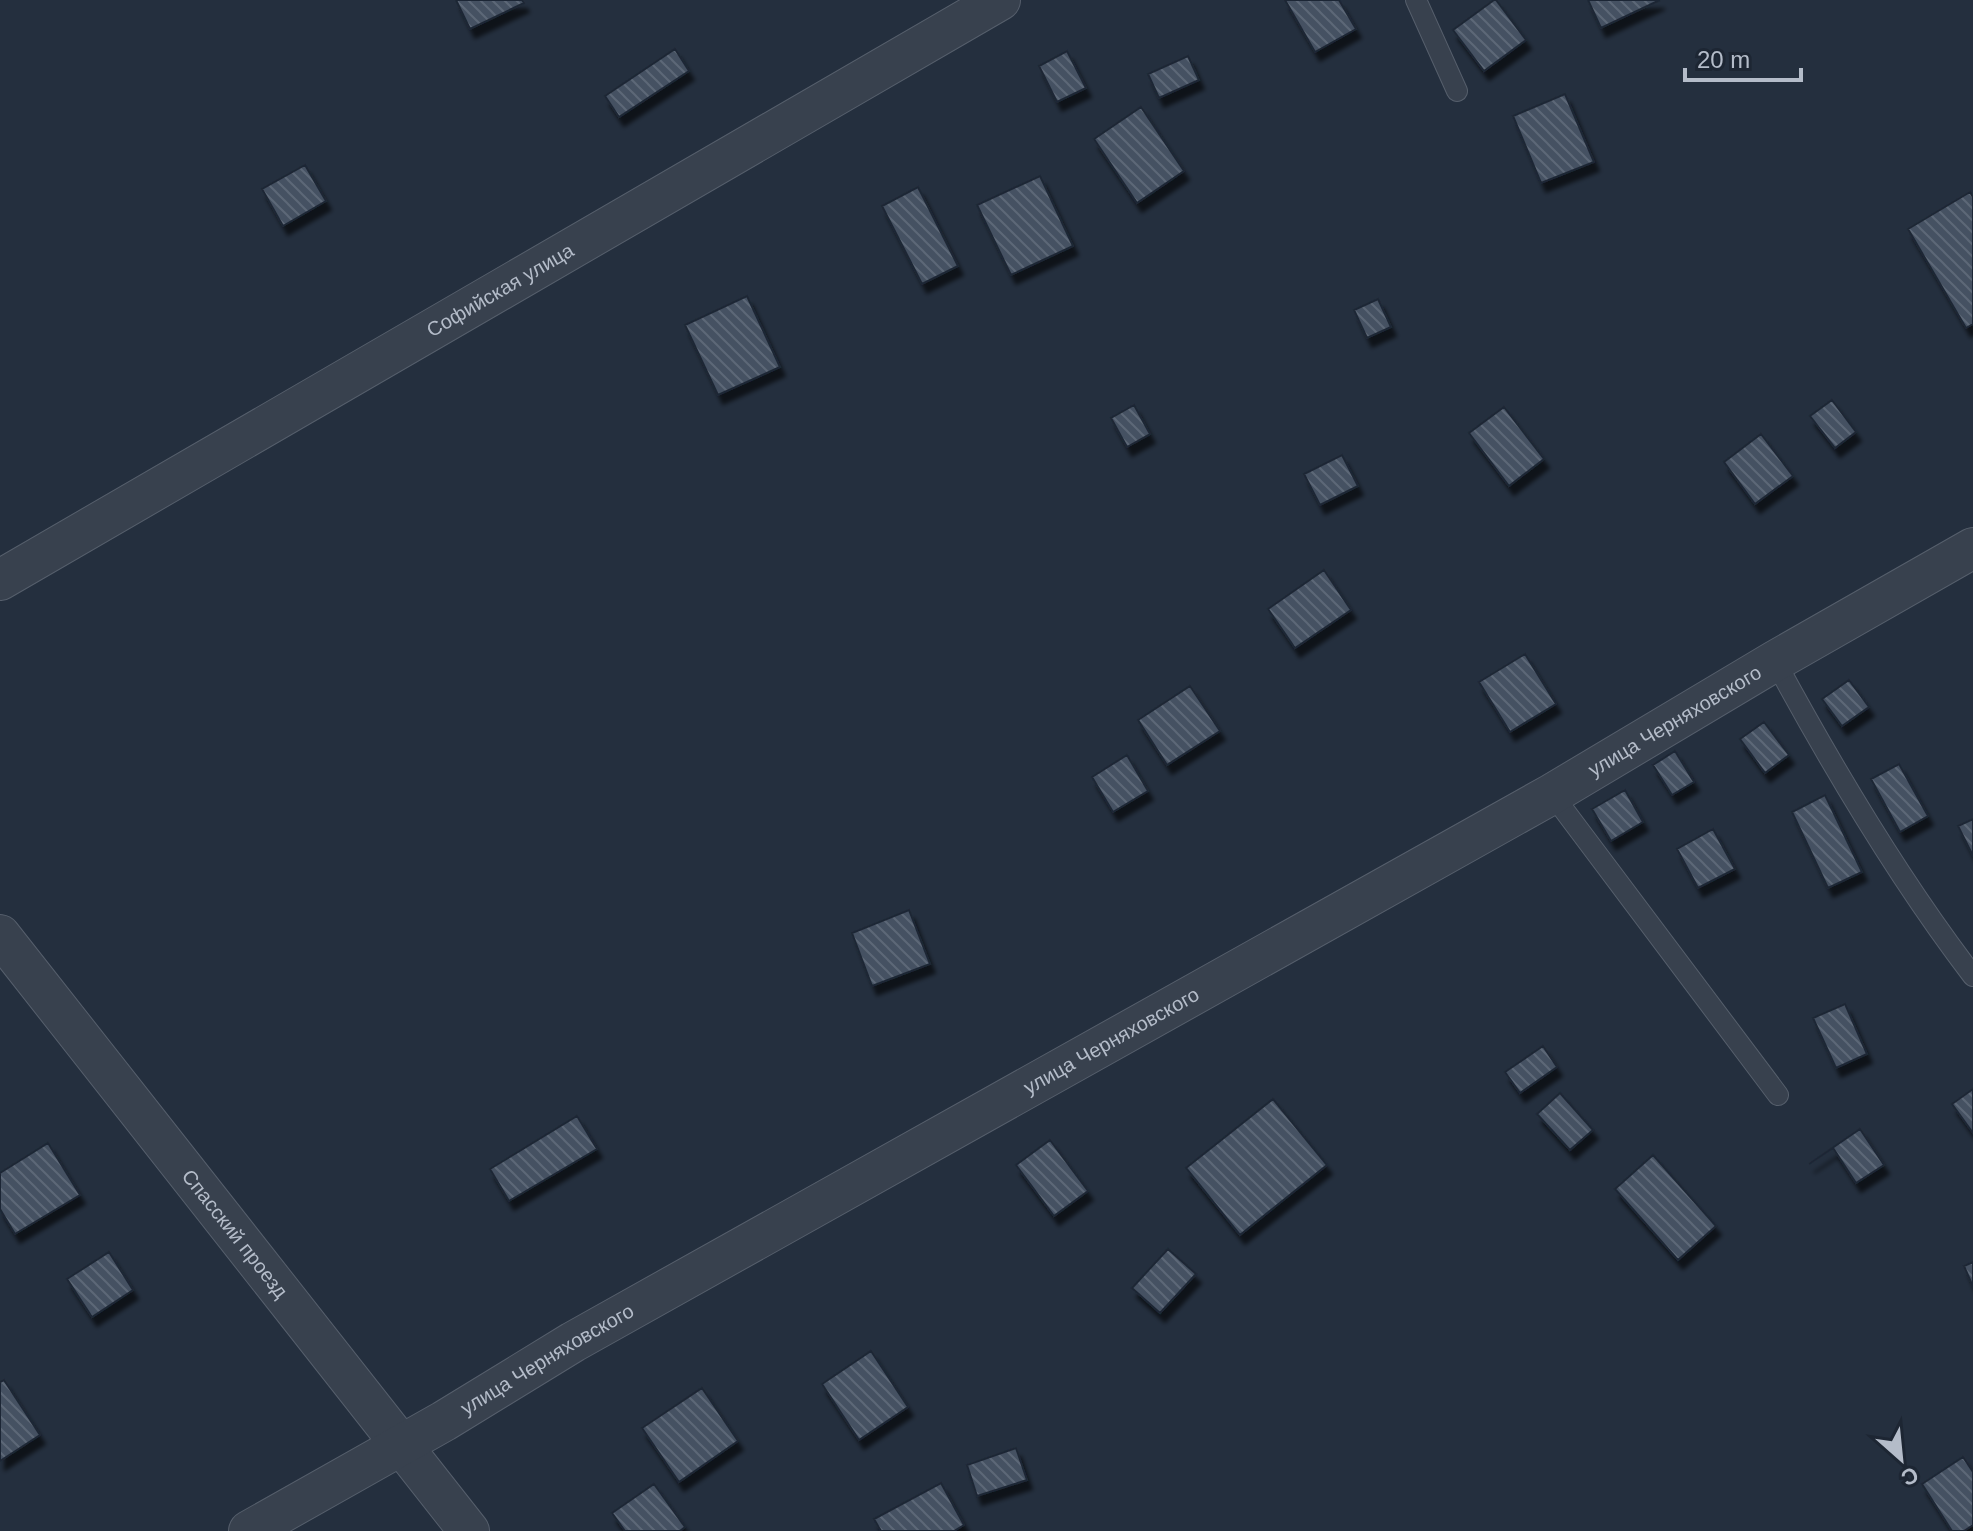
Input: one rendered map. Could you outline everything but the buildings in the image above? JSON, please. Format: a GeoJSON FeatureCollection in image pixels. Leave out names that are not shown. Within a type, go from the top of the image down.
{"type":"FeatureCollection","features":[{"type":"Feature","properties":{"kind":"street","name":"Софийская улица"},"geometry":{"type":"LineString","coordinates":[[0,580],[1000,0]]}},
{"type":"Feature","properties":{"kind":"street","name":"улица Черняховского"},"geometry":{"type":"LineString","coordinates":[[249,1531],[402,1445],[573,1342],[1552,794],[1973,548]]}},
{"type":"Feature","properties":{"kind":"street","name":"Спасский проезд"},"geometry":{"type":"LineString","coordinates":[[0,935],[469,1531]]}},
{"type":"Feature","properties":{"kind":"lane"},"geometry":{"type":"LineString","coordinates":[[1416,0],[1457,91]]}},
{"type":"Feature","properties":{"kind":"lane"},"geometry":{"type":"LineString","coordinates":[[1775,661],[1828,757],[1932,923],[1973,976]]}},
{"type":"Feature","properties":{"kind":"lane"},"geometry":{"type":"LineString","coordinates":[[1552,794],[1778,1095]]}}]}
